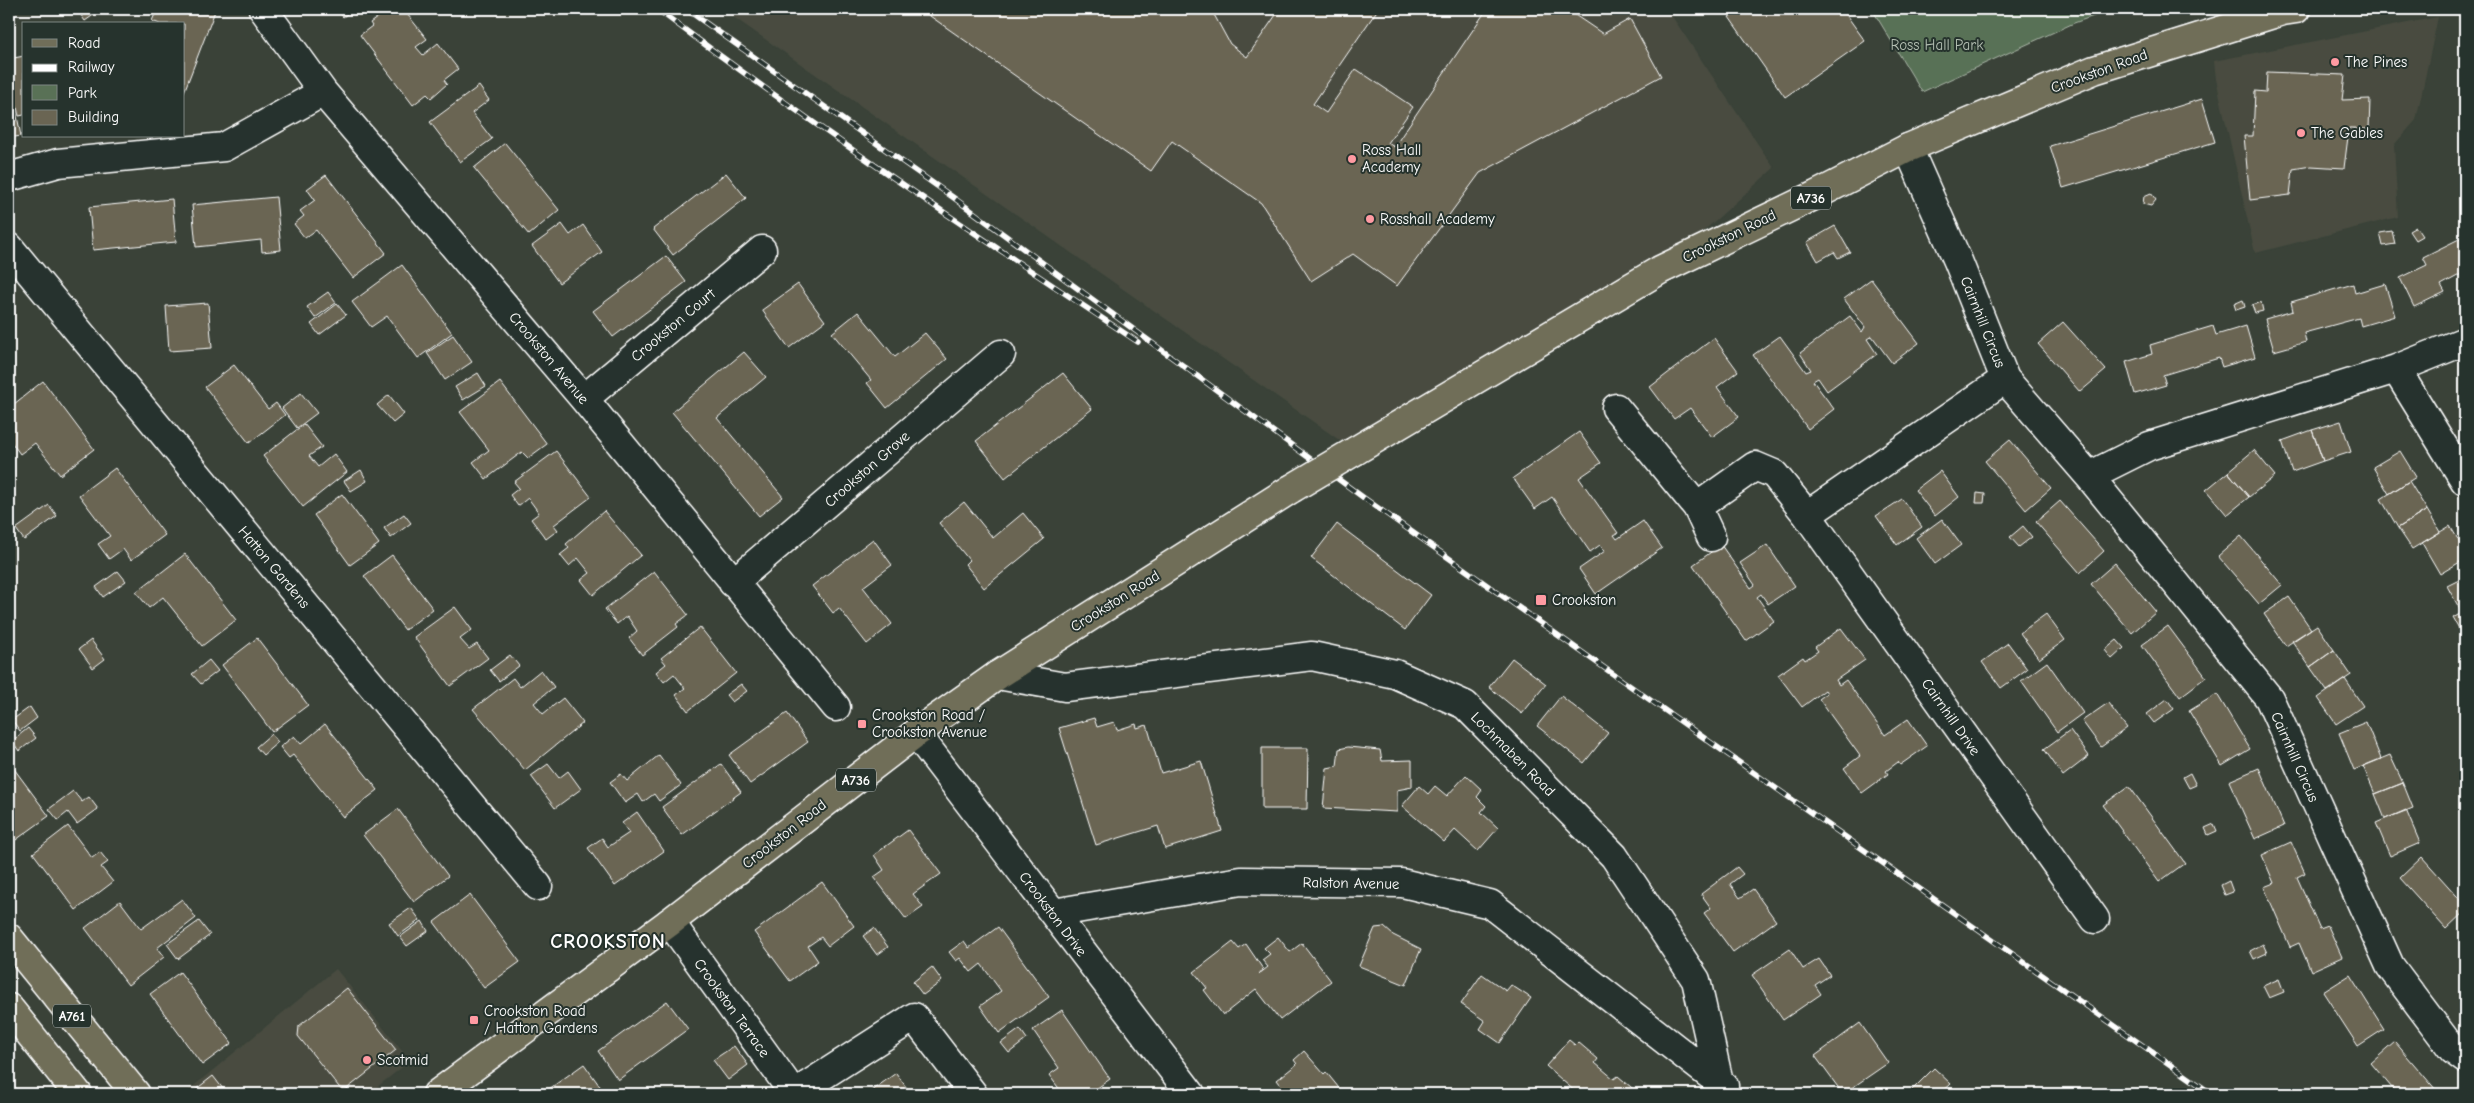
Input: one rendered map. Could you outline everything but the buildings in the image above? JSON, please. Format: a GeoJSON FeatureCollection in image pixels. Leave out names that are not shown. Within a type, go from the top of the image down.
{"type":"FeatureCollection","features":[{"type":"Feature","properties":{"kind":"main road","name":"Crookston Road"},"geometry":{"type":"LineString","coordinates":[[437,1094],[670,922],[916,733],[998,675],[1291,489],[1660,270],[1816,195],[1908,148],[2094,70],[2283,11],[2296,9]]}},
{"type":"Feature","properties":{"kind":"main road","name":"A761"},"geometry":{"type":"LineString","coordinates":[[9,938],[136,1094]]}},
{"type":"Feature","properties":{"kind":"main road"},"geometry":{"type":"LineString","coordinates":[[9,1008],[78,1094]]}},
{"type":"Feature","properties":{"kind":"street","name":"Crookston Avenue"},"geometry":{"type":"LineString","coordinates":[[262,9],[323,92],[584,399],[836,707]]}},
{"type":"Feature","properties":{"kind":"street"},"geometry":{"type":"LineString","coordinates":[[9,177],[58,163],[224,147],[323,92]]}},
{"type":"Feature","properties":{"kind":"street","name":"Cairnhill Circus"},"geometry":{"type":"LineString","coordinates":[[1908,148],[1958,261],[2006,378],[2090,476],[2269,698],[2390,966],[2461,1049]]}},
{"type":"Feature","properties":{"kind":"street","name":"Hatton Gardens"},"geometry":{"type":"LineString","coordinates":[[9,247],[538,886]]}},
{"type":"Feature","properties":{"kind":"street","name":"Crookston Court"},"geometry":{"type":"LineString","coordinates":[[584,399],[762,250]]}},
{"type":"Feature","properties":{"kind":"street"},"geometry":{"type":"LineString","coordinates":[[2090,476],[2149,446],[2396,369],[2465,341]]}},
{"type":"Feature","properties":{"kind":"street","name":"Crookston Grove"},"geometry":{"type":"LineString","coordinates":[[733,583],[1001,354]]}},
{"type":"Feature","properties":{"kind":"street"},"geometry":{"type":"LineString","coordinates":[[2396,369],[2465,481]]}},
{"type":"Feature","properties":{"kind":"street"},"geometry":{"type":"LineString","coordinates":[[1807,515],[2006,378]]}},
{"type":"Feature","properties":{"kind":"street"},"geometry":{"type":"LineString","coordinates":[[1616,408],[1697,507],[1711,537]]}},
{"type":"Feature","properties":{"kind":"street","name":"Cairnhill Drive"},"geometry":{"type":"LineString","coordinates":[[1697,507],[1755,466],[1774,474],[1807,515],[2095,919]]}},
{"type":"Feature","properties":{"kind":"street","name":"Lochmaben Road"},"geometry":{"type":"LineString","coordinates":[[998,675],[1065,687],[1312,656],[1395,674],[1465,705],[1614,856],[1696,980],[1726,1088]]}},
{"type":"Feature","properties":{"kind":"street","name":"Crookston Drive"},"geometry":{"type":"LineString","coordinates":[[916,733],[1191,1094]]}},
{"type":"Feature","properties":{"kind":"street","name":"Ralston Avenue"},"geometry":{"type":"LineString","coordinates":[[1053,913],[1241,881],[1402,883],[1490,904],[1726,1088]]}},
{"type":"Feature","properties":{"kind":"street","name":"Crookston Terrace"},"geometry":{"type":"LineString","coordinates":[[670,922],[794,1094]]}},
{"type":"Feature","properties":{"kind":"street"},"geometry":{"type":"LineString","coordinates":[[794,1094],[914,1017],[973,1094]]}},
{"type":"Feature","properties":{"kind":"shaded area","name":"Rosshall Academy"},"geometry":{"type":"Polygon","coordinates":[[[722,9],[1667,9],[1774,168],[1660,270],[1355,451],[722,9]]]}},
{"type":"Feature","properties":{"kind":"shaded area"},"geometry":{"type":"Polygon","coordinates":[[[2438,17],[2416,120],[2394,145],[2398,217],[2255,253],[2216,79],[2214,61],[2438,17]]]}},
{"type":"Feature","properties":{"kind":"shaded area"},"geometry":{"type":"Polygon","coordinates":[[[336,969],[410,1061],[368,1094],[184,1094],[336,969]]]}},
{"type":"Feature","properties":{"kind":"green space","name":"Ross Hall Park"},"geometry":{"type":"Polygon","coordinates":[[[1872,9],[2114,9],[2074,23],[1922,92],[1872,9]]]}},
{"type":"Feature","properties":{"kind":"railway"},"geometry":{"type":"LineString","coordinates":[[657,9],[835,137],[955,220],[1138,342]]}},
{"type":"Feature","properties":{"kind":"railway"},"geometry":{"type":"LineString","coordinates":[[686,9],[954,198],[1364,498],[2212,1094]]}},
{"type":"Feature","properties":{"kind":"place","name":"The Pines"},"geometry":{"type":"Point","coordinates":[2335,62]}},
{"type":"Feature","properties":{"kind":"place","name":"The Gables"},"geometry":{"type":"Point","coordinates":[2301,133]}},
{"type":"Feature","properties":{"kind":"place","name":"Ross Hall Academy"},"geometry":{"type":"Point","coordinates":[1352,159]}},
{"type":"Feature","properties":{"kind":"place","name":"Rosshall Academy"},"geometry":{"type":"Point","coordinates":[1370,219]}},
{"type":"Feature","properties":{"kind":"place","name":"Crookston"},"geometry":{"type":"Point","coordinates":[1541,600]}},
{"type":"Feature","properties":{"kind":"place","name":"Crookston Road / Crookston Avenue"},"geometry":{"type":"Point","coordinates":[862,724]}},
{"type":"Feature","properties":{"kind":"place","name":"Crookston Road / Hatton Gardens"},"geometry":{"type":"Point","coordinates":[474,1020]}},
{"type":"Feature","properties":{"kind":"place","name":"Scotmid"},"geometry":{"type":"Point","coordinates":[367,1060]}},
{"type":"Feature","properties":{"kind":"district","name":"CROOKSTON"},"geometry":{"type":"Point","coordinates":[608,941]}}]}
